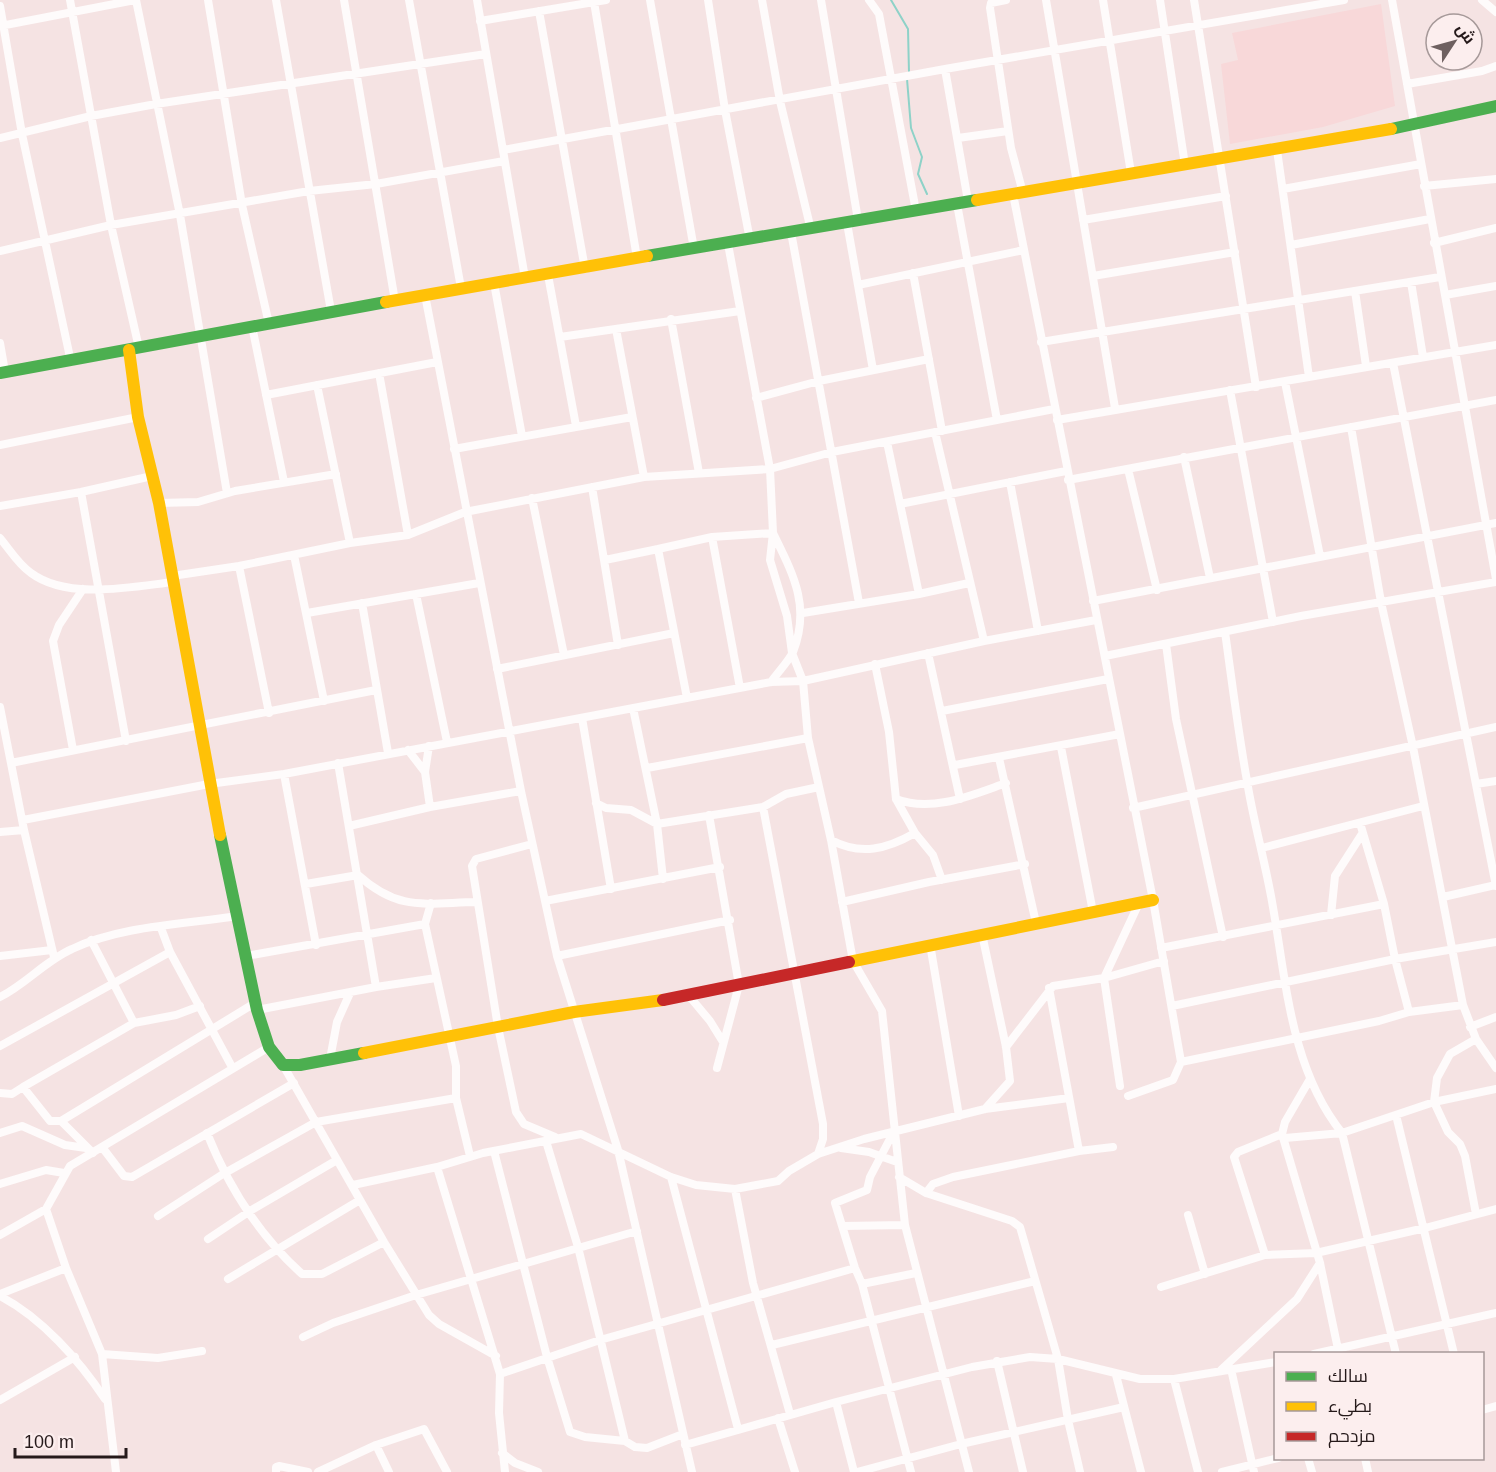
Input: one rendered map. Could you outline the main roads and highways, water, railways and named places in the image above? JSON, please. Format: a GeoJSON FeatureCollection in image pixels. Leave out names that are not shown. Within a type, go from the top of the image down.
{"type":"FeatureCollection","features":[{"type":"Feature","properties":{"kind":"waterway"},"geometry":{"type":"LineString","coordinates":[[891,0],[908,29],[909,73]]}},
{"type":"Feature","properties":{"kind":"waterway"},"geometry":{"type":"LineString","coordinates":[[907,79],[911,128],[922,157],[918,174],[927,194]]}}]}
